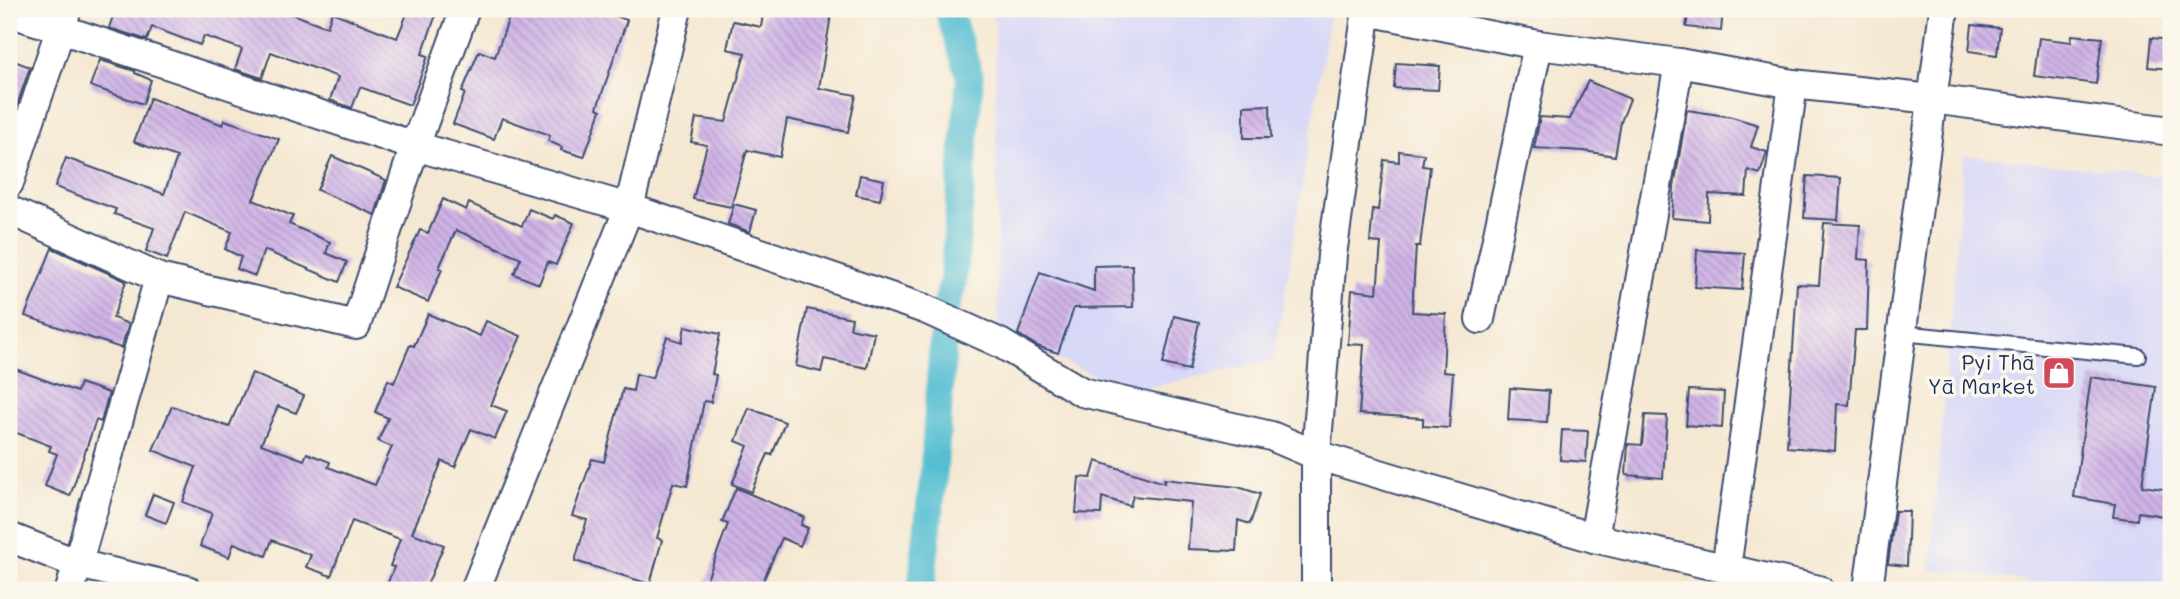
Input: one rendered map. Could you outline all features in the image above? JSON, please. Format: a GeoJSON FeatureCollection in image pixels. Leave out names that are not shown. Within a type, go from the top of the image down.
{"type":"FeatureCollection","features":[{"type":"Feature","properties":{"kind":"street"},"geometry":{"type":"LineString","coordinates":[[9,211],[159,278],[356,325],[415,146],[465,9]]}},
{"type":"Feature","properties":{"kind":"street"},"geometry":{"type":"LineString","coordinates":[[475,590],[629,208],[677,9]]}},
{"type":"Feature","properties":{"kind":"street"},"geometry":{"type":"LineString","coordinates":[[1868,590],[1944,9]]}},
{"type":"Feature","properties":{"kind":"street"},"geometry":{"type":"LineString","coordinates":[[1315,590],[1317,455],[1332,255],[1367,10],[1538,45],[1679,63],[1793,84],[1932,99],[2171,131]]}},
{"type":"Feature","properties":{"kind":"street"},"geometry":{"type":"LineString","coordinates":[[9,12],[64,19],[415,146],[629,208],[925,309],[1000,343],[1082,392],[1271,436],[1317,455],[1594,538],[1819,590]]}},
{"type":"Feature","properties":{"kind":"street"},"geometry":{"type":"LineString","coordinates":[[9,183],[64,19]]}},
{"type":"Feature","properties":{"kind":"street"},"geometry":{"type":"LineString","coordinates":[[1480,319],[1538,45]]}},
{"type":"Feature","properties":{"kind":"street"},"geometry":{"type":"LineString","coordinates":[[1594,538],[1679,63]]}},
{"type":"Feature","properties":{"kind":"street"},"geometry":{"type":"LineString","coordinates":[[1726,569],[1793,84]]}},
{"type":"Feature","properties":{"kind":"street"},"geometry":{"type":"LineString","coordinates":[[74,577],[159,278]]}},
{"type":"Feature","properties":{"kind":"street"},"geometry":{"type":"LineString","coordinates":[[9,537],[74,577],[187,590]]}},
{"type":"Feature","properties":{"kind":"lane"},"geometry":{"type":"LineString","coordinates":[[1901,333],[2138,356]]}},
{"type":"Feature","properties":{"kind":"shaded area"},"geometry":{"type":"Polygon","coordinates":[[[991,9],[1331,9],[1274,360],[1132,391],[998,334],[995,25],[991,9]]]}},
{"type":"Feature","properties":{"kind":"shaded area","name":"Pyi Thā Yā Market"},"geometry":{"type":"Polygon","coordinates":[[[1964,155],[2171,177],[2171,590],[2098,590],[1930,569],[1964,155]]]}},
{"type":"Feature","properties":{"kind":"building"},"geometry":{"type":"Polygon","coordinates":[[[279,9],[327,27],[332,12],[397,38],[409,9],[438,9],[422,54],[428,56],[410,105],[360,87],[352,108],[330,100],[338,77],[271,52],[262,78],[235,69],[242,49],[204,36],[200,45],[152,27],[147,40],[109,28],[114,13],[109,11],[279,9]]]}},
{"type":"Feature","properties":{"kind":"building"},"geometry":{"type":"Polygon","coordinates":[[[512,9],[596,9],[627,20],[597,108],[601,110],[584,157],[561,150],[562,147],[548,141],[550,135],[502,118],[494,139],[453,124],[465,93],[462,92],[479,51],[495,57],[512,9]]]}},
{"type":"Feature","properties":{"kind":"building"},"geometry":{"type":"Polygon","coordinates":[[[764,9],[832,9],[819,88],[856,95],[848,132],[787,119],[780,157],[747,150],[731,207],[693,199],[707,145],[691,142],[696,118],[726,122],[745,53],[727,49],[733,21],[761,27],[764,9]]]}},
{"type":"Feature","properties":{"kind":"building"},"geometry":{"type":"Polygon","coordinates":[[[1689,9],[1723,9],[1721,31],[1686,27],[1689,9]]]}},
{"type":"Feature","properties":{"kind":"building"},"geometry":{"type":"Polygon","coordinates":[[[1972,25],[2000,28],[1997,55],[1969,51],[1972,25]]]}},
{"type":"Feature","properties":{"kind":"building"},"geometry":{"type":"Polygon","coordinates":[[[2072,35],[2102,38],[2096,84],[2034,76],[2039,38],[2071,42],[2072,35]]]}},
{"type":"Feature","properties":{"kind":"building"},"geometry":{"type":"Polygon","coordinates":[[[2151,38],[2171,40],[2171,69],[2148,67],[2151,38]]]}},
{"type":"Feature","properties":{"kind":"building"},"geometry":{"type":"Polygon","coordinates":[[[9,59],[30,67],[10,126],[9,126],[9,59]]]}},
{"type":"Feature","properties":{"kind":"building"},"geometry":{"type":"Polygon","coordinates":[[[100,60],[135,71],[151,80],[143,104],[90,86],[100,60]]]}},
{"type":"Feature","properties":{"kind":"building"},"geometry":{"type":"Polygon","coordinates":[[[1396,63],[1440,66],[1438,90],[1394,88],[1396,63]]]}},
{"type":"Feature","properties":{"kind":"building"},"geometry":{"type":"Polygon","coordinates":[[[1588,81],[1630,99],[1621,122],[1615,156],[1534,148],[1540,117],[1570,119],[1588,81]]]}},
{"type":"Feature","properties":{"kind":"building"},"geometry":{"type":"Polygon","coordinates":[[[150,98],[223,125],[225,120],[279,139],[253,200],[293,216],[289,224],[330,242],[326,253],[347,262],[339,282],[264,250],[255,276],[237,269],[241,257],[225,249],[232,232],[185,212],[167,259],[146,251],[154,228],[114,214],[116,209],[55,187],[66,158],[164,194],[177,157],[134,142],[150,98]]]}},
{"type":"Feature","properties":{"kind":"building"},"geometry":{"type":"Polygon","coordinates":[[[1270,105],[1271,138],[1244,138],[1244,106],[1270,105]]]}},
{"type":"Feature","properties":{"kind":"building"},"geometry":{"type":"Polygon","coordinates":[[[1687,110],[1732,117],[1758,125],[1751,147],[1767,152],[1760,174],[1748,170],[1746,196],[1709,194],[1708,221],[1672,218],[1674,187],[1687,110]]]}},
{"type":"Feature","properties":{"kind":"building"},"geometry":{"type":"Polygon","coordinates":[[[1399,151],[1424,154],[1422,166],[1430,167],[1420,246],[1416,246],[1412,312],[1446,314],[1443,372],[1453,373],[1449,428],[1423,426],[1423,418],[1359,414],[1364,345],[1348,344],[1352,290],[1377,293],[1381,243],[1370,242],[1373,209],[1378,210],[1384,160],[1399,162],[1399,151]]]}},
{"type":"Feature","properties":{"kind":"building"},"geometry":{"type":"Polygon","coordinates":[[[332,156],[386,180],[375,215],[317,190],[332,156]]]}},
{"type":"Feature","properties":{"kind":"building"},"geometry":{"type":"Polygon","coordinates":[[[860,175],[884,180],[880,200],[856,195],[860,175]]]}},
{"type":"Feature","properties":{"kind":"building"},"geometry":{"type":"Polygon","coordinates":[[[1807,176],[1841,178],[1838,220],[1804,218],[1807,176]]]}},
{"type":"Feature","properties":{"kind":"building"},"geometry":{"type":"Polygon","coordinates":[[[443,199],[466,210],[469,203],[522,226],[529,209],[553,219],[555,215],[574,223],[556,265],[548,262],[539,284],[514,274],[521,258],[456,230],[428,302],[393,287],[420,230],[428,233],[443,199]]]}},
{"type":"Feature","properties":{"kind":"building"},"geometry":{"type":"Polygon","coordinates":[[[734,204],[756,210],[750,232],[728,224],[734,204]]]}},
{"type":"Feature","properties":{"kind":"building"},"geometry":{"type":"Polygon","coordinates":[[[1824,223],[1860,225],[1858,259],[1869,260],[1867,330],[1855,330],[1849,405],[1837,404],[1835,451],[1787,447],[1797,284],[1819,285],[1824,223]]]}},
{"type":"Feature","properties":{"kind":"building"},"geometry":{"type":"Polygon","coordinates":[[[52,248],[126,281],[113,318],[129,324],[121,348],[25,316],[52,248]]]}},
{"type":"Feature","properties":{"kind":"building"},"geometry":{"type":"Polygon","coordinates":[[[1697,250],[1745,253],[1742,290],[1695,287],[1697,250]]]}},
{"type":"Feature","properties":{"kind":"building"},"geometry":{"type":"Polygon","coordinates":[[[1132,265],[1133,307],[1074,308],[1058,353],[1037,346],[1018,334],[1040,272],[1094,291],[1094,266],[1132,265]]]}},
{"type":"Feature","properties":{"kind":"building"},"geometry":{"type":"Polygon","coordinates":[[[807,309],[852,318],[850,328],[874,333],[867,368],[824,359],[821,372],[796,366],[807,309]]]}},
{"type":"Feature","properties":{"kind":"building"},"geometry":{"type":"Polygon","coordinates":[[[428,314],[480,336],[486,321],[521,336],[491,405],[507,411],[495,439],[471,429],[455,467],[442,461],[412,533],[444,545],[425,590],[385,590],[394,567],[390,566],[400,539],[352,521],[331,576],[306,567],[311,555],[272,540],[266,556],[234,543],[229,557],[200,546],[212,513],[183,502],[196,467],[153,450],[172,406],[229,427],[252,373],[304,396],[296,413],[278,406],[261,444],[304,460],[307,453],[330,462],[328,467],[375,485],[392,447],[378,441],[388,418],[375,412],[388,380],[394,383],[410,345],[414,346],[428,314]]]}},
{"type":"Feature","properties":{"kind":"building"},"geometry":{"type":"Polygon","coordinates":[[[1174,316],[1199,322],[1189,370],[1163,364],[1174,316]]]}},
{"type":"Feature","properties":{"kind":"building"},"geometry":{"type":"Polygon","coordinates":[[[685,326],[720,334],[712,374],[716,375],[711,402],[704,401],[687,486],[673,483],[657,538],[662,540],[650,584],[575,561],[587,520],[572,516],[592,459],[604,462],[623,389],[633,391],[636,374],[652,378],[667,337],[682,342],[685,326]]]}},
{"type":"Feature","properties":{"kind":"building"},"geometry":{"type":"Polygon","coordinates":[[[15,369],[77,392],[80,383],[109,393],[101,422],[96,420],[70,496],[45,486],[57,454],[49,451],[51,446],[9,430],[9,387],[15,369]]]}},
{"type":"Feature","properties":{"kind":"building"},"geometry":{"type":"Polygon","coordinates":[[[2091,377],[2156,387],[2142,486],[2171,490],[2171,517],[2138,512],[2137,520],[2113,517],[2115,504],[2074,497],[2091,377]]]}},
{"type":"Feature","properties":{"kind":"building"},"geometry":{"type":"Polygon","coordinates":[[[1510,388],[1549,391],[1547,422],[1508,420],[1510,388]]]}},
{"type":"Feature","properties":{"kind":"building"},"geometry":{"type":"Polygon","coordinates":[[[1689,390],[1724,392],[1722,428],[1686,425],[1689,390]]]}},
{"type":"Feature","properties":{"kind":"building"},"geometry":{"type":"Polygon","coordinates":[[[749,408],[785,422],[772,455],[768,454],[751,492],[732,484],[748,446],[736,441],[749,408]]]}},
{"type":"Feature","properties":{"kind":"building"},"geometry":{"type":"Polygon","coordinates":[[[1645,415],[1667,416],[1663,478],[1626,475],[1628,444],[1642,445],[1645,415]]]}},
{"type":"Feature","properties":{"kind":"building"},"geometry":{"type":"Polygon","coordinates":[[[1562,430],[1588,431],[1586,462],[1560,460],[1562,430]]]}},
{"type":"Feature","properties":{"kind":"building"},"geometry":{"type":"Polygon","coordinates":[[[1096,461],[1164,483],[1164,479],[1238,487],[1260,494],[1250,524],[1238,520],[1236,551],[1188,549],[1191,502],[1133,496],[1130,506],[1102,497],[1101,514],[1076,513],[1079,477],[1091,478],[1096,461]]]}},
{"type":"Feature","properties":{"kind":"building"},"geometry":{"type":"Polygon","coordinates":[[[736,488],[804,517],[801,525],[808,528],[800,546],[782,538],[759,590],[703,590],[728,524],[722,522],[736,488]]]}},
{"type":"Feature","properties":{"kind":"building"},"geometry":{"type":"Polygon","coordinates":[[[153,494],[174,502],[166,523],[145,515],[153,494]]]}},
{"type":"Feature","properties":{"kind":"building"},"geometry":{"type":"Polygon","coordinates":[[[1895,511],[1909,511],[1907,566],[1888,564],[1895,511]]]}},
{"type":"Feature","properties":{"kind":"waterway"},"geometry":{"type":"LineString","coordinates":[[947,305],[953,282],[970,77],[948,9]]}},
{"type":"Feature","properties":{"kind":"waterway"},"geometry":{"type":"LineString","coordinates":[[921,590],[934,469],[943,341]]}},
{"type":"Feature","properties":{"kind":"place","name":"Pyi Thā Yā Market"},"geometry":{"type":"Point","coordinates":[2059,373]}}]}
